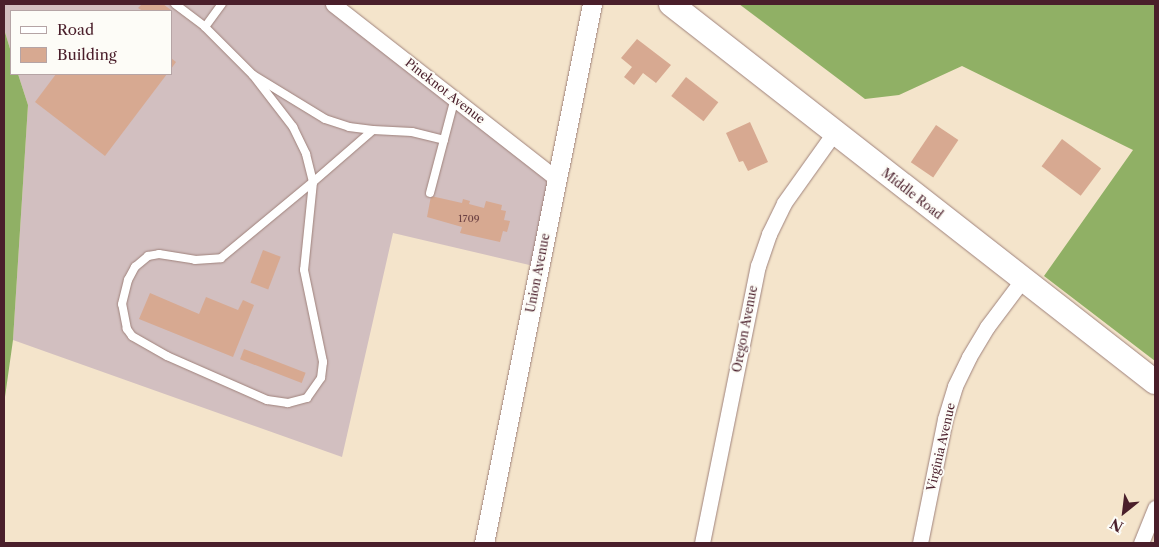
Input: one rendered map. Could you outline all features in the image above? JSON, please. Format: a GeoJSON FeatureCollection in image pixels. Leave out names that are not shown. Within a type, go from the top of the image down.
{"type":"FeatureCollection","features":[{"type":"Feature","properties":{"kind":"main road","name":"Middle Road"},"geometry":{"type":"LineString","coordinates":[[671,4],[1155,382]]}},
{"type":"Feature","properties":{"kind":"street","name":"Pineknot Avenue"},"geometry":{"type":"LineString","coordinates":[[333,4],[557,179]]}},
{"type":"Feature","properties":{"kind":"street","name":"Union Avenue"},"geometry":{"type":"LineString","coordinates":[[484,543],[592,4]]}},
{"type":"Feature","properties":{"kind":"street","name":"Oregon Avenue"},"geometry":{"type":"LineString","coordinates":[[702,543],[758,266],[769,234],[784,203],[834,133]]}},
{"type":"Feature","properties":{"kind":"street","name":"Virginia Avenue"},"geometry":{"type":"LineString","coordinates":[[920,543],[945,419],[955,386],[969,357],[987,327],[1023,279]]}},
{"type":"Feature","properties":{"kind":"street"},"geometry":{"type":"LineString","coordinates":[[1141,543],[1155,508]]}},
{"type":"Feature","properties":{"kind":"lane"},"geometry":{"type":"LineString","coordinates":[[175,4],[205,27],[253,75],[293,127],[306,154],[313,182],[304,270],[323,362],[321,378],[313,393],[307,398],[288,403],[267,400],[137,341],[127,329],[122,304],[128,280],[141,260],[159,254],[195,260],[221,258],[313,182],[373,130]]}},
{"type":"Feature","properties":{"kind":"lane"},"geometry":{"type":"LineString","coordinates":[[205,27],[222,4]]}},
{"type":"Feature","properties":{"kind":"lane"},"geometry":{"type":"LineString","coordinates":[[253,75],[325,119],[350,127],[412,132],[444,140]]}},
{"type":"Feature","properties":{"kind":"lane"},"geometry":{"type":"LineString","coordinates":[[430,193],[455,98]]}},
{"type":"Feature","properties":{"kind":"shaded area"},"geometry":{"type":"Polygon","coordinates":[[[4,4],[332,4],[556,176],[538,267],[393,233],[342,457],[13,340],[28,105],[18,75],[172,75],[172,10],[10,10],[10,49],[4,29],[4,4]]]}},
{"type":"Feature","properties":{"kind":"green space"},"geometry":{"type":"Polygon","coordinates":[[[739,4],[1155,4],[1155,361],[1044,276],[1133,150],[962,66],[899,95],[865,99],[739,4]]]}},
{"type":"Feature","properties":{"kind":"green space"},"geometry":{"type":"Polygon","coordinates":[[[4,29],[10,49],[10,75],[18,75],[28,105],[13,340],[4,404],[4,29]]]}},
{"type":"Feature","properties":{"kind":"building"},"geometry":{"type":"Polygon","coordinates":[[[142,4],[163,4],[171,10],[141,10],[138,8],[142,4]]]}},
{"type":"Feature","properties":{"kind":"building"},"geometry":{"type":"Polygon","coordinates":[[[637,39],[671,65],[656,83],[643,73],[634,85],[624,77],[632,67],[621,58],[637,39]]]}},
{"type":"Feature","properties":{"kind":"building"},"geometry":{"type":"Polygon","coordinates":[[[172,59],[176,62],[172,68],[172,59]]]}},
{"type":"Feature","properties":{"kind":"building"},"geometry":{"type":"Polygon","coordinates":[[[55,75],[166,75],[105,156],[35,102],[55,75]]]}},
{"type":"Feature","properties":{"kind":"building"},"geometry":{"type":"Polygon","coordinates":[[[686,77],[718,102],[704,121],[671,96],[686,77]]]}},
{"type":"Feature","properties":{"kind":"building"},"geometry":{"type":"Polygon","coordinates":[[[750,122],[768,162],[748,171],[743,161],[739,162],[726,133],[750,122]]]}},
{"type":"Feature","properties":{"kind":"building"},"geometry":{"type":"Polygon","coordinates":[[[936,125],[958,140],[933,177],[911,162],[936,125]]]}},
{"type":"Feature","properties":{"kind":"building"},"geometry":{"type":"Polygon","coordinates":[[[1062,139],[1101,168],[1081,196],[1042,166],[1062,139]]]}},
{"type":"Feature","properties":{"kind":"building"},"geometry":{"type":"Polygon","coordinates":[[[431,196],[462,203],[463,199],[470,201],[469,204],[484,208],[486,201],[502,205],[501,210],[506,211],[504,220],[510,221],[507,232],[503,231],[500,242],[460,233],[462,227],[427,217],[431,196]]]}},
{"type":"Feature","properties":{"kind":"building"},"geometry":{"type":"Polygon","coordinates":[[[263,250],[281,257],[268,289],[250,283],[263,250]]]}},
{"type":"Feature","properties":{"kind":"building"},"geometry":{"type":"Polygon","coordinates":[[[150,293],[199,314],[206,297],[238,310],[243,300],[254,305],[233,357],[139,319],[150,293]]]}},
{"type":"Feature","properties":{"kind":"building"},"geometry":{"type":"Polygon","coordinates":[[[244,349],[306,373],[302,383],[240,359],[244,349]]]}}]}
